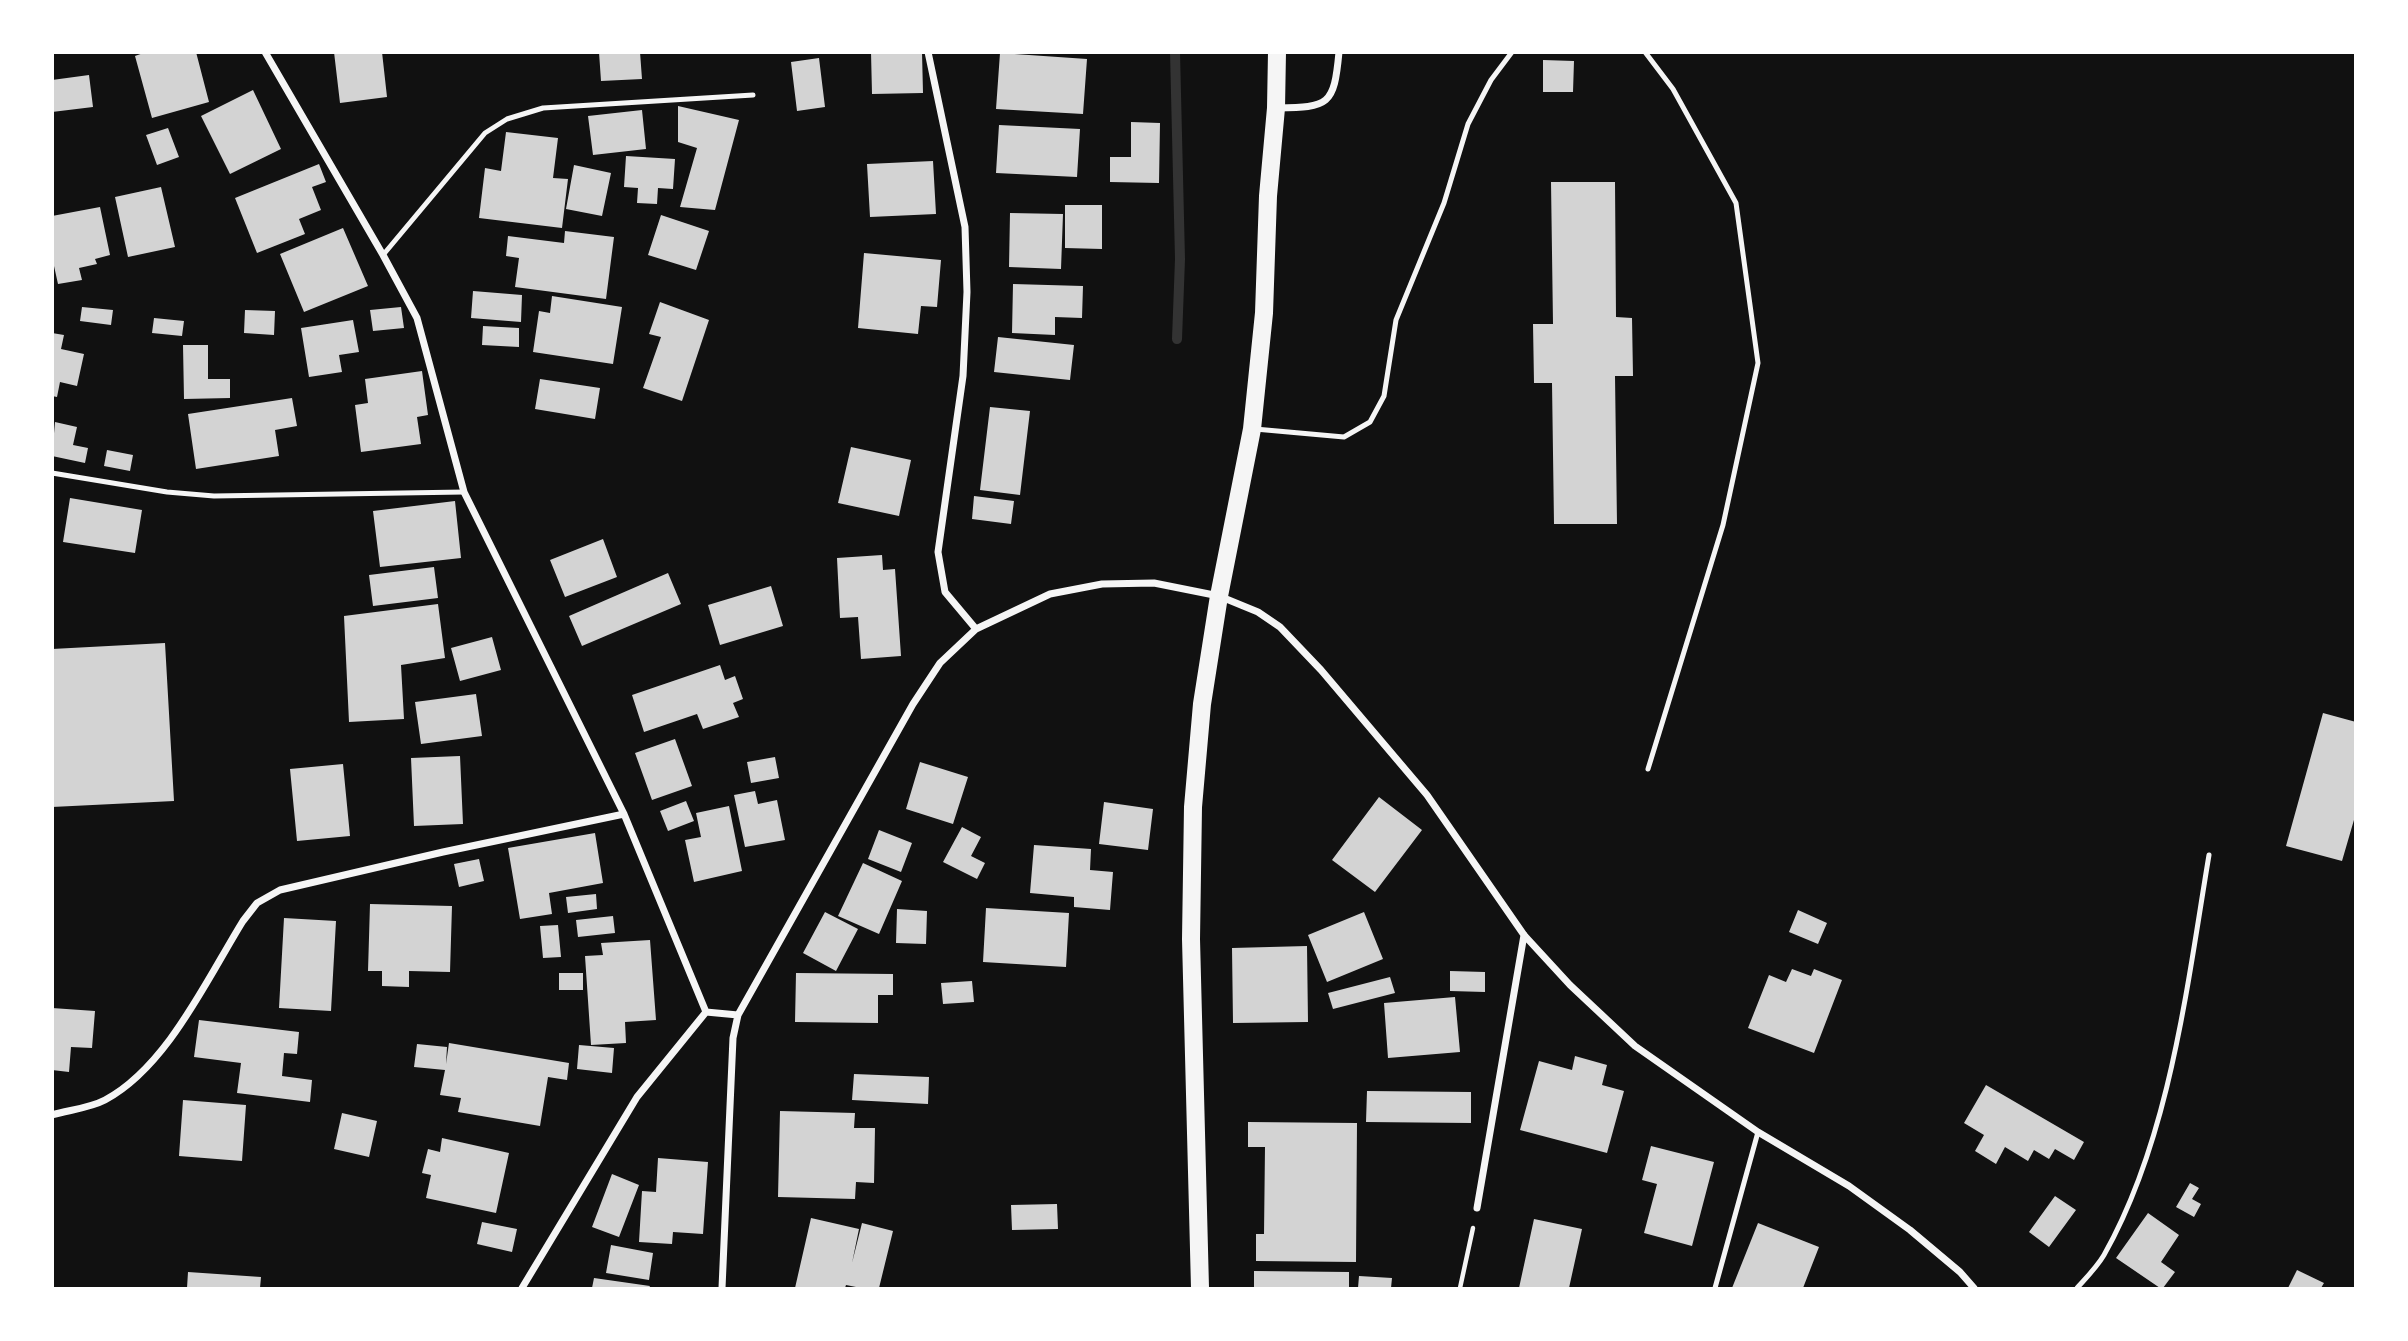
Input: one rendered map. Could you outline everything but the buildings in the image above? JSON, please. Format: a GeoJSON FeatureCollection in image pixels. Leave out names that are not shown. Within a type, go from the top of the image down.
{"type":"FeatureCollection","features":[{"type":"Feature","properties":{"kind":"main road"},"geometry":{"type":"LineString","coordinates":[[1200,1289],[1191,939],[1193,807],[1202,705],[1219,596],[1252,429],[1264,313],[1277,52]]}},
{"type":"Feature","properties":{"kind":"street"},"geometry":{"type":"LineString","coordinates":[[265,52],[417,318],[464,492],[624,814],[706,1013]]}},
{"type":"Feature","properties":{"kind":"street"},"geometry":{"type":"LineString","coordinates":[[928,52],[965,227],[967,292],[963,376],[938,552],[945,592],[976,628]]}},
{"type":"Feature","properties":{"kind":"street"},"geometry":{"type":"LineString","coordinates":[[1276,108],[1311,108],[1330,97],[1336,85],[1339,52]]}},
{"type":"Feature","properties":{"kind":"street"},"geometry":{"type":"LineString","coordinates":[[722,1289],[733,1038],[738,1015],[913,704],[940,663],[976,628],[1050,594],[1102,584],[1154,583],[1219,596],[1258,612],[1280,628],[1321,670],[1427,795],[1524,935],[1570,985],[1635,1046],[1758,1132],[1849,1186],[1910,1230],[1960,1272],[1974,1289]]}},
{"type":"Feature","properties":{"kind":"street"},"geometry":{"type":"LineString","coordinates":[[52,1115],[103,1101],[149,1066],[168,1044],[257,902],[280,890],[624,814]]}},
{"type":"Feature","properties":{"kind":"street"},"geometry":{"type":"LineString","coordinates":[[1477,1208],[1524,935]]}},
{"type":"Feature","properties":{"kind":"street"},"geometry":{"type":"LineString","coordinates":[[706,1013],[738,1015]]}},
{"type":"Feature","properties":{"kind":"street"},"geometry":{"type":"LineString","coordinates":[[522,1289],[637,1097],[706,1013]]}},
{"type":"Feature","properties":{"kind":"lane"},"geometry":{"type":"LineString","coordinates":[[1252,429],[1344,437],[1370,422],[1384,396],[1396,320],[1444,203],[1468,124],[1491,80],[1512,52]]}},
{"type":"Feature","properties":{"kind":"lane"},"geometry":{"type":"LineString","coordinates":[[1645,52],[1673,89],[1736,203],[1758,363],[1723,525],[1648,769]]}},
{"type":"Feature","properties":{"kind":"lane"},"geometry":{"type":"LineString","coordinates":[[383,255],[485,133],[507,119],[543,107],[753,95]]}},
{"type":"Feature","properties":{"kind":"lane"},"geometry":{"type":"LineString","coordinates":[[52,472],[167,492],[214,496],[464,492]]}},
{"type":"Feature","properties":{"kind":"lane"},"geometry":{"type":"LineString","coordinates":[[2077,1289],[2103,1257],[2138,1182],[2174,1058],[2209,855]]}},
{"type":"Feature","properties":{"kind":"lane"},"geometry":{"type":"LineString","coordinates":[[1715,1289],[1758,1132]]}},
{"type":"Feature","properties":{"kind":"path"},"geometry":{"type":"LineString","coordinates":[[1460,1289],[1477,1208]]}},
{"type":"Feature","properties":{"kind":"waterway"},"geometry":{"type":"LineString","coordinates":[[1175,52],[1180,259],[1177,339]]}}]}
